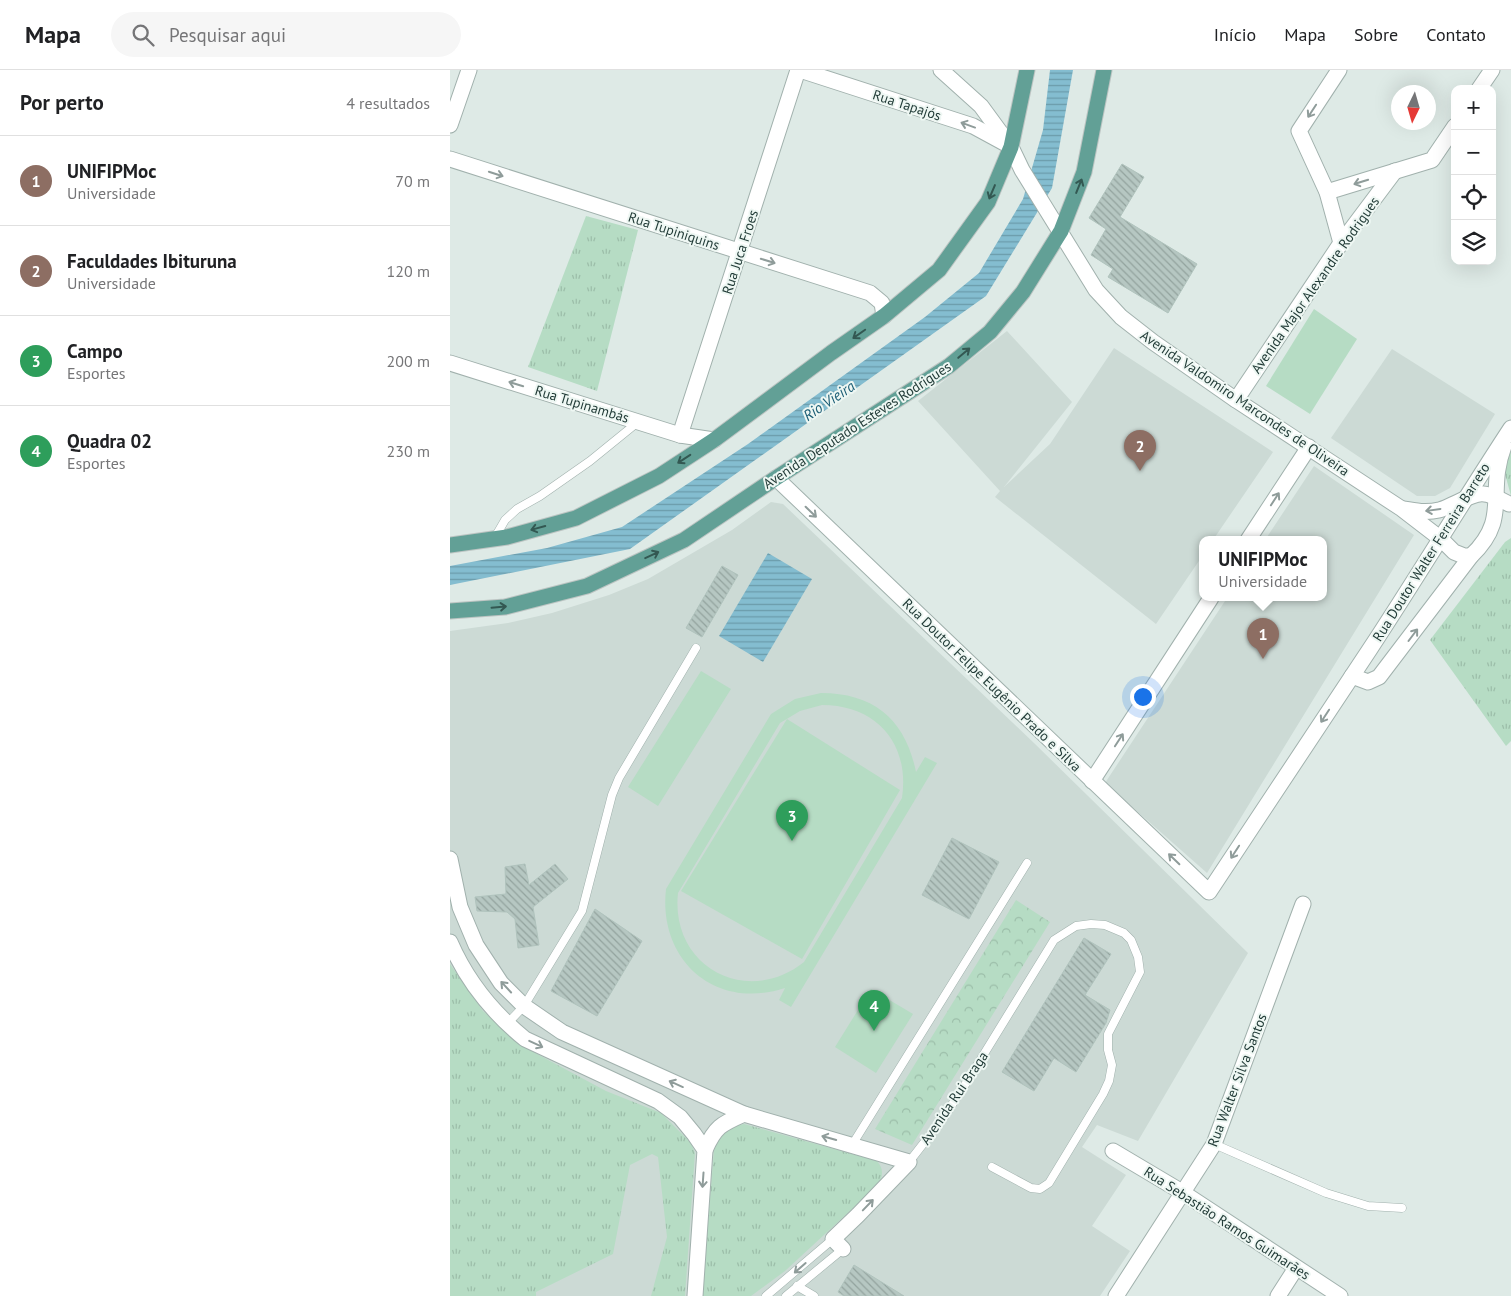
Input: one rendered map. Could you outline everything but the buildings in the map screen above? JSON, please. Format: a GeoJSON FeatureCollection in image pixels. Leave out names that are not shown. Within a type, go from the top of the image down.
{"type":"FeatureCollection","features":[{"type":"Feature","properties":{"kind":"main road"},"geometry":{"type":"LineString","coordinates":[[450,545],[494,539],[576,518],[658,476],[714,440],[884,316],[939,270],[988,202],[1011,147],[1027,70]]}},
{"type":"Feature","properties":{"kind":"main road","name":"Avenida Deputado Esteves Rodrigues"},"geometry":{"type":"LineString","coordinates":[[450,610],[505,607],[587,586],[684,540],[949,366],[990,332],[1023,292],[1060,231],[1084,172],[1104,70]]}},
{"type":"Feature","properties":{"kind":"street"},"geometry":{"type":"LineString","coordinates":[[450,125],[468,70]]}},
{"type":"Feature","properties":{"kind":"street","name":"Rua Tapajós"},"geometry":{"type":"LineString","coordinates":[[799,70],[973,126],[1011,147]]}},
{"type":"Feature","properties":{"kind":"street","name":"Rua Juca Froes"},"geometry":{"type":"LineString","coordinates":[[680,435],[799,70]]}},
{"type":"Feature","properties":{"kind":"street","name":"Avenida Valdomiro Marcondes de Oliveira"},"geometry":{"type":"LineString","coordinates":[[941,70],[981,106],[1011,147],[1022,170],[1096,290],[1122,317],[1153,342],[1236,400],[1402,509],[1441,538],[1454,552],[1464,556],[1471,556]]}},
{"type":"Feature","properties":{"kind":"street"},"geometry":{"type":"LineString","coordinates":[[1339,70],[1299,131],[1327,192],[1341,243]]}},
{"type":"Feature","properties":{"kind":"street"},"geometry":{"type":"LineString","coordinates":[[1482,85],[1492,70]]}},
{"type":"Feature","properties":{"kind":"street","name":"Avenida Major Alexandre Rodrigues"},"geometry":{"type":"LineString","coordinates":[[1327,192],[1432,160],[1452,130]]}},
{"type":"Feature","properties":{"kind":"street","name":"Rua Tupiniquins"},"geometry":{"type":"LineString","coordinates":[[450,159],[870,293],[882,303],[884,316]]}},
{"type":"Feature","properties":{"kind":"street","name":"Avenida Major Alexandre Rodrigues"},"geometry":{"type":"LineString","coordinates":[[1236,400],[1341,243],[1395,171]]}},
{"type":"Feature","properties":{"kind":"street"},"geometry":{"type":"LineString","coordinates":[[1334,213],[1347,219],[1352,219],[1362,214]]}},
{"type":"Feature","properties":{"kind":"street","name":"Rua Tupinambás"},"geometry":{"type":"LineString","coordinates":[[450,363],[680,435],[714,440]]}},
{"type":"Feature","properties":{"kind":"street","name":"Rua Doutor Walter Ferreira Barreto"},"geometry":{"type":"LineString","coordinates":[[1209,892],[1352,676],[1370,649],[1511,428],[1500,457],[1498,476],[1507,502],[1502,514],[1501,531],[1471,556],[1391,664],[1379,677],[1368,682],[1352,676]]}},
{"type":"Feature","properties":{"kind":"street"},"geometry":{"type":"LineString","coordinates":[[1251,536],[1309,447]]}},
{"type":"Feature","properties":{"kind":"street","name":"Rua Doutor Felipe Eugênio Prado e Silva"},"geometry":{"type":"LineString","coordinates":[[776,478],[1209,892]]}},
{"type":"Feature","properties":{"kind":"street","name":"Avenida Valdomiro Marcondes de Oliveira"},"geometry":{"type":"LineString","coordinates":[[1402,509],[1420,512],[1440,510],[1471,495],[1482,493],[1507,502]]}},
{"type":"Feature","properties":{"kind":"street"},"geometry":{"type":"LineString","coordinates":[[1092,781],[1209,601]]}},
{"type":"Feature","properties":{"kind":"street"},"geometry":{"type":"LineString","coordinates":[[1370,649],[1378,662],[1391,664]]}},
{"type":"Feature","properties":{"kind":"street"},"geometry":{"type":"LineString","coordinates":[[450,859],[460,907],[476,945],[501,983],[524,1006],[562,1032],[744,1114],[909,1162]]}},
{"type":"Feature","properties":{"kind":"street","name":"Rua Walter Silva Santos"},"geometry":{"type":"LineString","coordinates":[[1116,1296],[1214,1144],[1303,904]]}},
{"type":"Feature","properties":{"kind":"street"},"geometry":{"type":"LineString","coordinates":[[450,942],[458,961],[483,996],[507,1024],[525,1039],[658,1102],[680,1117],[705,1150]]}},
{"type":"Feature","properties":{"kind":"street"},"geometry":{"type":"LineString","coordinates":[[695,1296],[705,1150],[712,1134],[726,1122],[744,1114]]}},
{"type":"Feature","properties":{"kind":"street","name":"Rua Sebastião Ramos Guimarães"},"geometry":{"type":"LineString","coordinates":[[1113,1151],[1182,1192],[1340,1296]]}},
{"type":"Feature","properties":{"kind":"street","name":"Avenida Rui Braga"},"geometry":{"type":"LineString","coordinates":[[838,1244],[858,1215],[909,1162]]}},
{"type":"Feature","properties":{"kind":"street"},"geometry":{"type":"LineString","coordinates":[[1278,1296],[1296,1268]]}},
{"type":"Feature","properties":{"kind":"lane"},"geometry":{"type":"LineString","coordinates":[[494,539],[505,520],[517,509],[540,496],[590,461],[638,422]]}},
{"type":"Feature","properties":{"kind":"lane"},"geometry":{"type":"LineString","coordinates":[[507,1024],[524,1006],[582,911],[612,795],[619,778],[696,648]]}},
{"type":"Feature","properties":{"kind":"lane"},"geometry":{"type":"LineString","coordinates":[[852,1145],[1027,863]]}},
{"type":"Feature","properties":{"kind":"lane","name":"Avenida Rui Braga"},"geometry":{"type":"LineString","coordinates":[[909,1162],[944,1117],[964,1087],[1054,940],[1076,926],[1091,924],[1105,925],[1124,933],[1131,940],[1138,957],[1140,972],[1108,1034],[1108,1050],[1112,1065],[1109,1081],[1049,1183],[1040,1189],[1031,1188],[992,1167]]}},
{"type":"Feature","properties":{"kind":"lane"},"geometry":{"type":"LineString","coordinates":[[1214,1144],[1326,1193],[1368,1206],[1402,1208]]}},
{"type":"Feature","properties":{"kind":"lane","name":"Avenida Rui Braga"},"geometry":{"type":"LineString","coordinates":[[786,1296],[838,1244]]}},
{"type":"Feature","properties":{"kind":"lane","name":"Avenida Rui Braga"},"geometry":{"type":"LineString","coordinates":[[766,1296],[838,1244]]}},
{"type":"Feature","properties":{"kind":"lane"},"geometry":{"type":"LineString","coordinates":[[797,1286],[814,1296]]}},
{"type":"Feature","properties":{"kind":"shaded area"},"geometry":{"type":"Polygon","coordinates":[[[1007,331],[1072,402],[1004,487],[1050,444],[1114,348],[1273,452],[1216,536],[1199,536],[1199,561],[1156,624],[995,497],[1000,491],[918,401],[1007,331]]]}},
{"type":"Feature","properties":{"kind":"shaded area"},"geometry":{"type":"Polygon","coordinates":[[[1392,349],[1495,414],[1450,488],[1435,496],[1417,496],[1331,438],[1392,349]]]}},
{"type":"Feature","properties":{"kind":"shaded area"},"geometry":{"type":"Polygon","coordinates":[[[1314,466],[1414,535],[1207,873],[1105,783],[1225,601],[1327,601],[1327,536],[1268,536],[1314,466]]]}},
{"type":"Feature","properties":{"kind":"shaded area"},"geometry":{"type":"Polygon","coordinates":[[[771,502],[783,504],[1034,743],[1248,953],[1138,1141],[1097,1125],[1082,1147],[1126,1175],[1092,1226],[1130,1251],[1100,1296],[450,1296],[450,631],[508,623],[552,613],[609,595],[648,579],[732,530],[771,502]]]}},
{"type":"Feature","properties":{"kind":"green space"},"geometry":{"type":"Polygon","coordinates":[[[586,216],[638,230],[597,391],[528,367],[586,216]]]}},
{"type":"Feature","properties":{"kind":"green space"},"geometry":{"type":"Polygon","coordinates":[[[1314,309],[1357,339],[1310,414],[1266,386],[1314,309]]]}},
{"type":"Feature","properties":{"kind":"green space"},"geometry":{"type":"Polygon","coordinates":[[[1511,438],[1511,496],[1505,474],[1511,438]]]}},
{"type":"Feature","properties":{"kind":"green space"},"geometry":{"type":"Polygon","coordinates":[[[1511,538],[1511,741],[1506,746],[1430,640],[1505,542],[1511,538]]]}},
{"type":"Feature","properties":{"kind":"green space"},"geometry":{"type":"Polygon","coordinates":[[[701,671],[731,689],[658,806],[628,787],[701,671]]]}},
{"type":"Feature","properties":{"kind":"green space"},"geometry":{"type":"Polygon","coordinates":[[[821,693],[840,694],[857,698],[885,713],[896,725],[905,738],[916,772],[925,757],[937,763],[791,1007],[779,1000],[785,988],[759,993],[736,992],[714,986],[696,974],[682,958],[671,938],[666,915],[666,889],[771,714],[795,699],[821,693]],[[822,705],[800,711],[780,723],[678,893],[679,919],[686,941],[699,959],[716,972],[737,980],[759,981],[782,975],[804,962],[902,798],[903,778],[901,761],[895,745],[886,731],[874,720],[859,712],[842,707],[822,705]]]}},
{"type":"Feature","properties":{"kind":"green space"},"geometry":{"type":"Polygon","coordinates":[[[787,719],[900,790],[802,959],[681,891],[787,719]]]}},
{"type":"Feature","properties":{"kind":"green space"},"geometry":{"type":"Polygon","coordinates":[[[1016,900],[1050,922],[912,1145],[875,1129],[1016,900]]]}},
{"type":"Feature","properties":{"kind":"green space"},"geometry":{"type":"Polygon","coordinates":[[[450,964],[483,1011],[524,1047],[606,1091],[661,1113],[691,1143],[695,1153],[685,1296],[651,1296],[667,1237],[658,1157],[652,1154],[630,1165],[613,1254],[536,1292],[536,1296],[450,1296],[450,964]]]}},
{"type":"Feature","properties":{"kind":"green space"},"geometry":{"type":"Polygon","coordinates":[[[871,989],[913,1014],[876,1073],[835,1047],[871,989]]]}},
{"type":"Feature","properties":{"kind":"green space"},"geometry":{"type":"Polygon","coordinates":[[[744,1124],[877,1161],[882,1170],[882,1176],[878,1185],[785,1271],[751,1296],[702,1296],[714,1150],[718,1138],[723,1131],[744,1124]]]}},
{"type":"Feature","properties":{"kind":"water","name":"Rio Vieira"},"geometry":{"type":"Polygon","coordinates":[[[1050,70],[1073,70],[1052,188],[986,296],[630,549],[450,585],[450,566],[547,548],[622,527],[748,444],[925,317],[979,273],[1023,199],[1043,130],[1050,70]]]}},
{"type":"Feature","properties":{"kind":"water"},"geometry":{"type":"Polygon","coordinates":[[[768,553],[812,579],[763,662],[719,636],[768,553]]]}},
{"type":"Feature","properties":{"kind":"place","name":"Faculdades Ibituruna"},"geometry":{"type":"Point","coordinates":[1140,471]}},
{"type":"Feature","properties":{"kind":"place","name":"UNIFIPMoc"},"geometry":{"type":"Point","coordinates":[1263,659]}},
{"type":"Feature","properties":{"kind":"place","name":"Campo"},"geometry":{"type":"Point","coordinates":[792,841]}},
{"type":"Feature","properties":{"kind":"place","name":"Quadra 02"},"geometry":{"type":"Point","coordinates":[874,1031]}}]}
